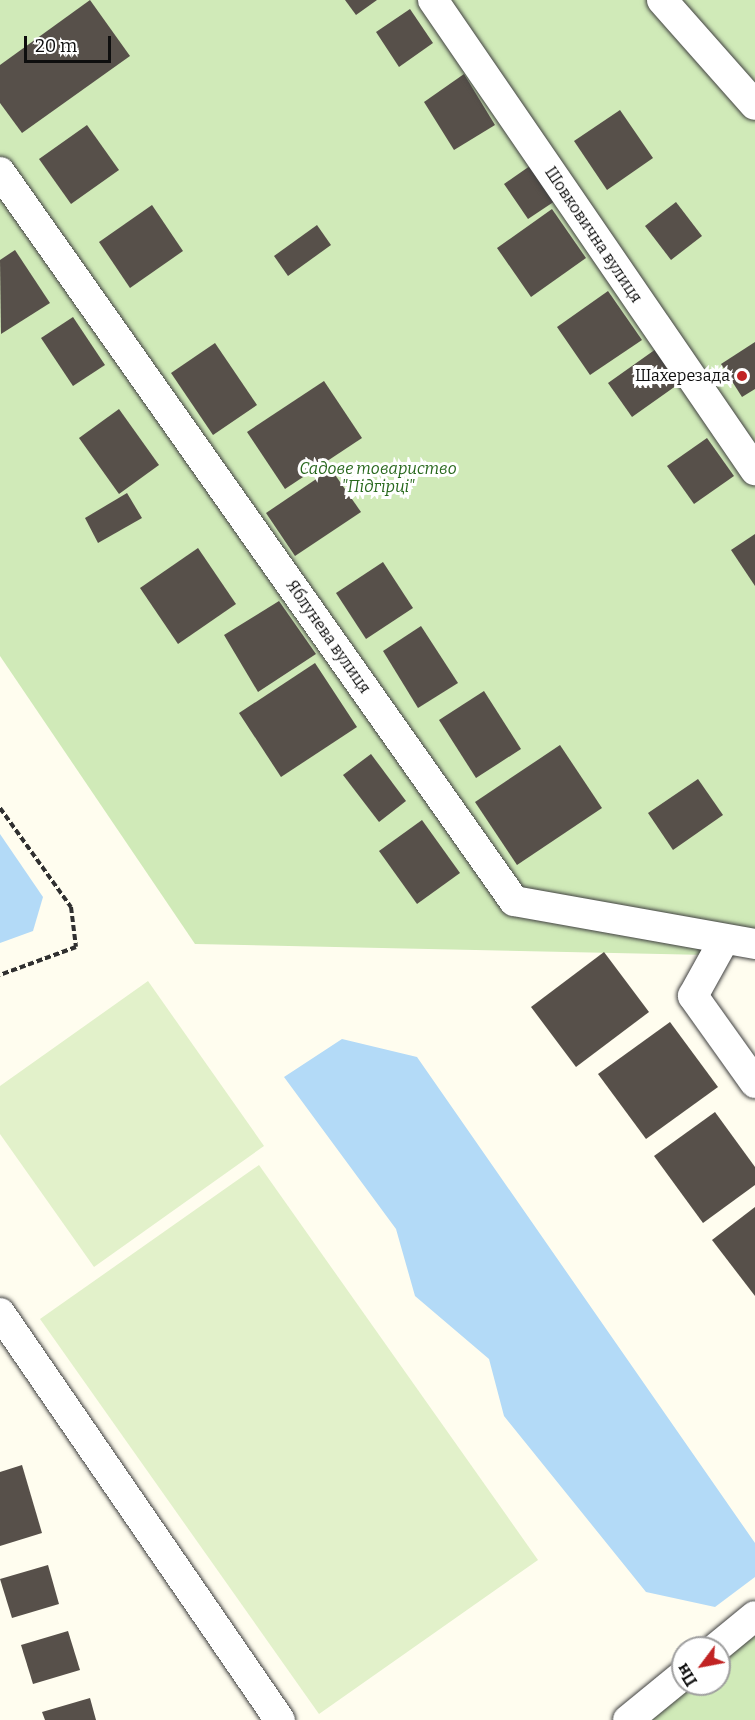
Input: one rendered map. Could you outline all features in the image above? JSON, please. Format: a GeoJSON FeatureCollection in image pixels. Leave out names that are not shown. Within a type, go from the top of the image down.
{"type":"FeatureCollection","features":[{"type":"Feature","properties":{"kind":"street","name":"Шовковична вулиця"},"geometry":{"type":"LineString","coordinates":[[433,0],[755,470]]}},
{"type":"Feature","properties":{"kind":"street"},"geometry":{"type":"LineString","coordinates":[[662,0],[755,105]]}},
{"type":"Feature","properties":{"kind":"street","name":"Яблунева вулиця"},"geometry":{"type":"LineString","coordinates":[[0,172],[514,901],[755,944]]}},
{"type":"Feature","properties":{"kind":"street"},"geometry":{"type":"LineString","coordinates":[[724,940],[693,996],[755,1083]]}},
{"type":"Feature","properties":{"kind":"street"},"geometry":{"type":"LineString","coordinates":[[0,1313],[280,1720]]}},
{"type":"Feature","properties":{"kind":"street"},"geometry":{"type":"LineString","coordinates":[[731,1636],[755,1616]]}},
{"type":"Feature","properties":{"kind":"street"},"geometry":{"type":"LineString","coordinates":[[628,1720],[671,1685]]}},
{"type":"Feature","properties":{"kind":"path"},"geometry":{"type":"LineString","coordinates":[[0,808],[71,907],[76,947],[0,975]]}},
{"type":"Feature","properties":{"kind":"green space","name":"Садове товариство \"Підгірці\""},"geometry":{"type":"Polygon","coordinates":[[[0,0],[755,0],[755,956],[195,944],[0,656],[0,0]]]}},
{"type":"Feature","properties":{"kind":"green space"},"geometry":{"type":"Polygon","coordinates":[[[148,981],[264,1146],[94,1267],[0,1134],[0,1086],[148,981]]]}},
{"type":"Feature","properties":{"kind":"green space"},"geometry":{"type":"Polygon","coordinates":[[[259,1165],[538,1560],[319,1714],[40,1319],[259,1165]]]}},
{"type":"Feature","properties":{"kind":"green space"},"geometry":{"type":"Polygon","coordinates":[[[755,1608],[755,1720],[621,1720],[671,1691],[671,1696],[731,1696],[730,1636],[755,1608]]]}},
{"type":"Feature","properties":{"kind":"water"},"geometry":{"type":"Polygon","coordinates":[[[0,834],[43,897],[33,931],[0,943],[0,834]]]}},
{"type":"Feature","properties":{"kind":"water"},"geometry":{"type":"Polygon","coordinates":[[[342,1039],[417,1057],[755,1543],[755,1577],[715,1607],[646,1592],[504,1416],[489,1359],[415,1296],[396,1229],[284,1077],[342,1039]]]}},
{"type":"Feature","properties":{"kind":"building"},"geometry":{"type":"Polygon","coordinates":[[[90,0],[130,56],[22,133],[0,103],[0,65],[90,0]]]}},
{"type":"Feature","properties":{"kind":"building"},"geometry":{"type":"Polygon","coordinates":[[[345,0],[377,0],[356,15],[345,0]]]}},
{"type":"Feature","properties":{"kind":"building"},"geometry":{"type":"Polygon","coordinates":[[[410,9],[433,43],[399,67],[376,32],[410,9]]]}},
{"type":"Feature","properties":{"kind":"building"},"geometry":{"type":"Polygon","coordinates":[[[464,74],[495,125],[454,150],[424,102],[464,74]]]}},
{"type":"Feature","properties":{"kind":"building"},"geometry":{"type":"Polygon","coordinates":[[[620,110],[653,158],[607,190],[574,141],[620,110]]]}},
{"type":"Feature","properties":{"kind":"building"},"geometry":{"type":"Polygon","coordinates":[[[87,125],[119,170],[71,204],[39,159],[87,125]]]}},
{"type":"Feature","properties":{"kind":"building"},"geometry":{"type":"Polygon","coordinates":[[[537,161],[561,197],[528,219],[504,184],[537,161]]]}},
{"type":"Feature","properties":{"kind":"building"},"geometry":{"type":"Polygon","coordinates":[[[676,202],[702,236],[671,260],[645,226],[676,202]]]}},
{"type":"Feature","properties":{"kind":"building"},"geometry":{"type":"Polygon","coordinates":[[[152,205],[183,251],[130,288],[99,242],[152,205]]]}},
{"type":"Feature","properties":{"kind":"building"},"geometry":{"type":"Polygon","coordinates":[[[552,209],[586,258],[531,297],[497,248],[552,209]]]}},
{"type":"Feature","properties":{"kind":"building"},"geometry":{"type":"Polygon","coordinates":[[[317,225],[331,245],[288,276],[274,256],[317,225]]]}},
{"type":"Feature","properties":{"kind":"building"},"geometry":{"type":"Polygon","coordinates":[[[15,250],[50,303],[1,334],[0,260],[15,250]]]}},
{"type":"Feature","properties":{"kind":"building"},"geometry":{"type":"Polygon","coordinates":[[[608,291],[642,340],[590,375],[557,327],[608,291]]]}},
{"type":"Feature","properties":{"kind":"building"},"geometry":{"type":"Polygon","coordinates":[[[73,317],[105,365],[73,386],[41,338],[73,317]]]}},
{"type":"Feature","properties":{"kind":"building","name":"Шахерезада"},"geometry":{"type":"Polygon","coordinates":[[[755,342],[755,389],[742,397],[721,364],[755,342]]]}},
{"type":"Feature","properties":{"kind":"building"},"geometry":{"type":"Polygon","coordinates":[[[215,343],[257,405],[213,435],[171,373],[215,343]]]}},
{"type":"Feature","properties":{"kind":"building"},"geometry":{"type":"Polygon","coordinates":[[[656,349],[680,383],[632,417],[608,383],[656,349]]]}},
{"type":"Feature","properties":{"kind":"building"},"geometry":{"type":"Polygon","coordinates":[[[324,381],[362,438],[285,489],[247,432],[324,381]]]}},
{"type":"Feature","properties":{"kind":"building"},"geometry":{"type":"Polygon","coordinates":[[[119,409],[159,465],[119,494],[79,438],[119,409]]]}},
{"type":"Feature","properties":{"kind":"building"},"geometry":{"type":"Polygon","coordinates":[[[707,438],[734,476],[694,504],[667,466],[707,438]]]}},
{"type":"Feature","properties":{"kind":"building"},"geometry":{"type":"Polygon","coordinates":[[[331,469],[361,512],[295,556],[266,513],[331,469]]]}},
{"type":"Feature","properties":{"kind":"building"},"geometry":{"type":"Polygon","coordinates":[[[127,493],[142,518],[98,543],[85,518],[127,493]]]}},
{"type":"Feature","properties":{"kind":"building"},"geometry":{"type":"Polygon","coordinates":[[[755,534],[755,586],[731,550],[755,534]]]}},
{"type":"Feature","properties":{"kind":"building"},"geometry":{"type":"Polygon","coordinates":[[[198,548],[236,604],[178,644],[140,588],[198,548]]]}},
{"type":"Feature","properties":{"kind":"building"},"geometry":{"type":"Polygon","coordinates":[[[383,562],[413,608],[366,639],[336,593],[383,562]]]}},
{"type":"Feature","properties":{"kind":"building"},"geometry":{"type":"Polygon","coordinates":[[[279,601],[316,654],[258,692],[224,635],[279,601]]]}},
{"type":"Feature","properties":{"kind":"building"},"geometry":{"type":"Polygon","coordinates":[[[421,626],[458,683],[418,708],[383,651],[421,626]]]}},
{"type":"Feature","properties":{"kind":"building"},"geometry":{"type":"Polygon","coordinates":[[[315,663],[357,727],[281,777],[239,713],[315,663]]]}},
{"type":"Feature","properties":{"kind":"building"},"geometry":{"type":"Polygon","coordinates":[[[484,691],[521,749],[476,778],[439,720],[484,691]]]}},
{"type":"Feature","properties":{"kind":"building"},"geometry":{"type":"Polygon","coordinates":[[[560,745],[602,808],[517,865],[475,802],[560,745]]]}},
{"type":"Feature","properties":{"kind":"building"},"geometry":{"type":"Polygon","coordinates":[[[371,754],[406,801],[379,822],[343,775],[371,754]]]}},
{"type":"Feature","properties":{"kind":"building"},"geometry":{"type":"Polygon","coordinates":[[[698,779],[723,815],[673,850],[648,813],[698,779]]]}},
{"type":"Feature","properties":{"kind":"building"},"geometry":{"type":"Polygon","coordinates":[[[422,820],[460,873],[417,904],[379,851],[422,820]]]}},
{"type":"Feature","properties":{"kind":"building"},"geometry":{"type":"Polygon","coordinates":[[[604,952],[649,1012],[576,1067],[531,1007],[604,952]]]}},
{"type":"Feature","properties":{"kind":"building"},"geometry":{"type":"Polygon","coordinates":[[[670,1022],[718,1087],[646,1139],[598,1074],[670,1022]]]}},
{"type":"Feature","properties":{"kind":"building"},"geometry":{"type":"Polygon","coordinates":[[[715,1112],[755,1167],[755,1185],[703,1223],[654,1156],[715,1112]]]}},
{"type":"Feature","properties":{"kind":"building"},"geometry":{"type":"Polygon","coordinates":[[[755,1207],[755,1296],[712,1240],[755,1207]]]}},
{"type":"Feature","properties":{"kind":"building"},"geometry":{"type":"Polygon","coordinates":[[[22,1465],[42,1533],[0,1546],[0,1472],[22,1465]]]}},
{"type":"Feature","properties":{"kind":"building"},"geometry":{"type":"Polygon","coordinates":[[[48,1565],[59,1604],[12,1618],[0,1579],[48,1565]]]}},
{"type":"Feature","properties":{"kind":"building"},"geometry":{"type":"Polygon","coordinates":[[[68,1631],[80,1670],[33,1684],[21,1645],[68,1631]]]}},
{"type":"Feature","properties":{"kind":"building"},"geometry":{"type":"Polygon","coordinates":[[[90,1698],[96,1720],[45,1720],[42,1712],[90,1698]]]}},
{"type":"Feature","properties":{"kind":"place","name":"Шахерезада"},"geometry":{"type":"Point","coordinates":[742,376]}}]}
